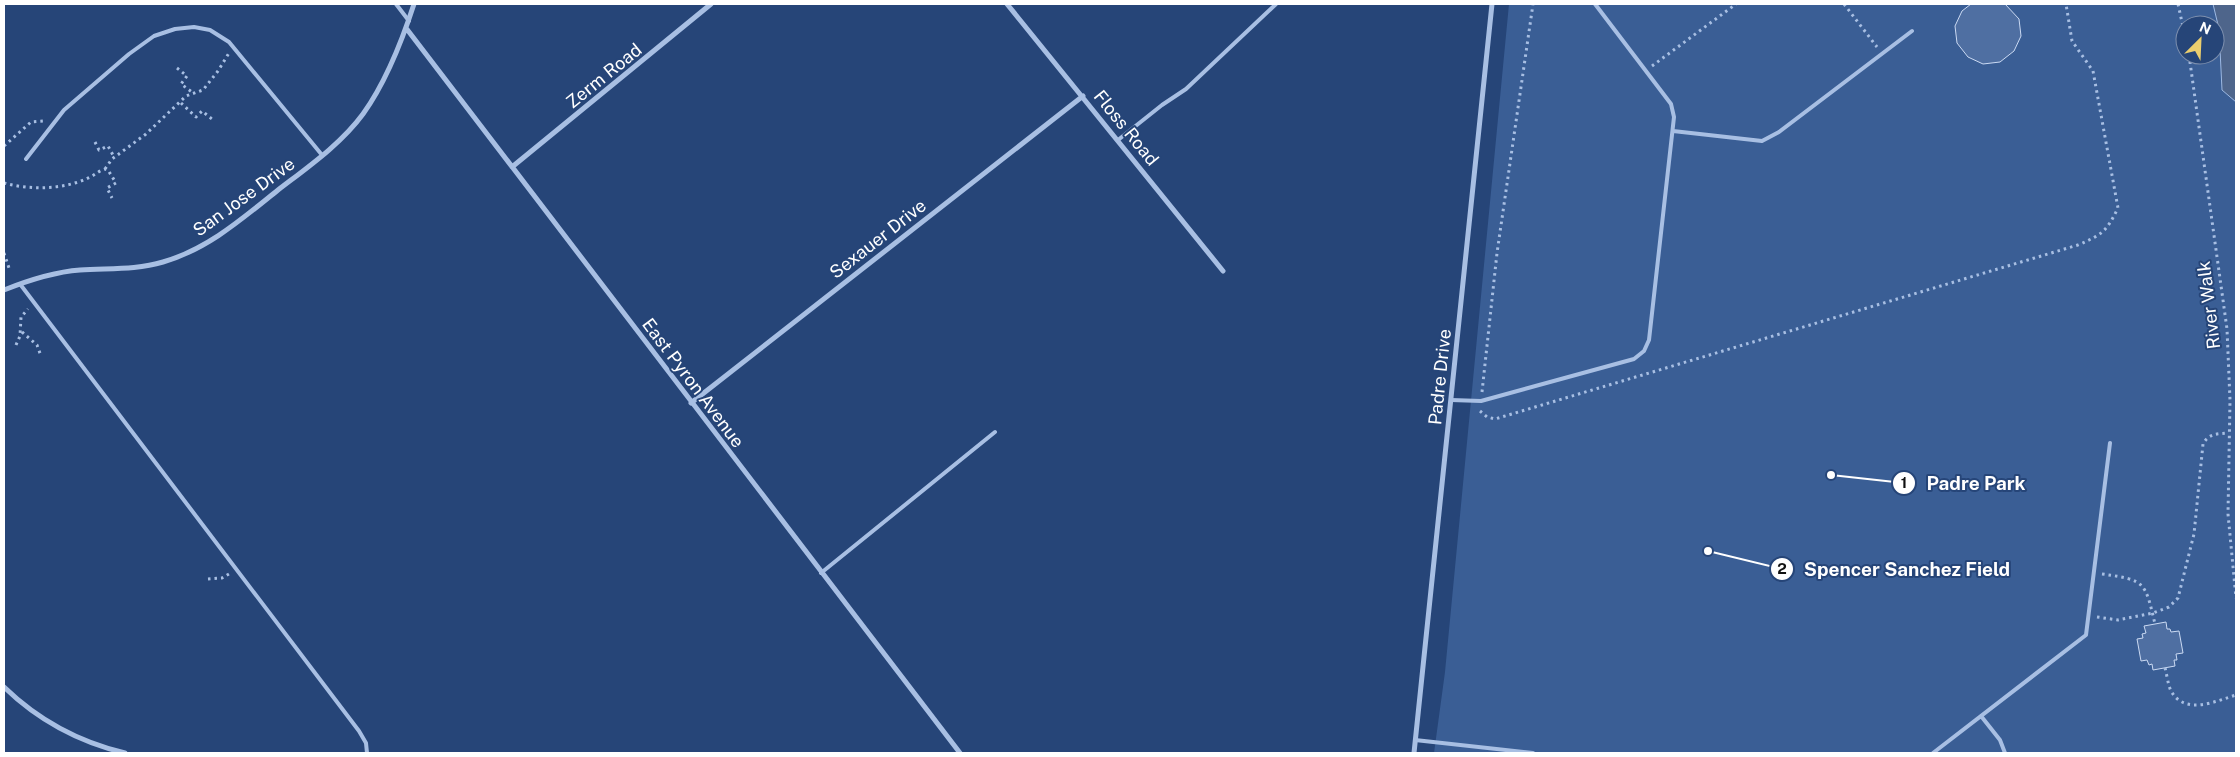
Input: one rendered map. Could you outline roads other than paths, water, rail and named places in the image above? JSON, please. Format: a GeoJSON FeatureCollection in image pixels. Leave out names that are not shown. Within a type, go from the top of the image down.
{"type":"FeatureCollection","features":[{"type":"Feature","properties":{"kind":"street","name":"San Jose Drive"},"geometry":{"type":"LineString","coordinates":[[4,290],[59,273],[139,268],[181,256],[223,233],[322,155],[363,114],[388,69],[414,4]]}},
{"type":"Feature","properties":{"kind":"street","name":"Zerm Road"},"geometry":{"type":"LineString","coordinates":[[512,167],[711,4]]}},
{"type":"Feature","properties":{"kind":"street","name":"Floss Road"},"geometry":{"type":"LineString","coordinates":[[1007,4],[1223,271]]}},
{"type":"Feature","properties":{"kind":"street","name":"Padre Drive"},"geometry":{"type":"LineString","coordinates":[[1414,753],[1492,4]]}},
{"type":"Feature","properties":{"kind":"street","name":"East Pyron Avenue"},"geometry":{"type":"LineString","coordinates":[[406,28],[960,753]]}},
{"type":"Feature","properties":{"kind":"street","name":"Sexauer Drive"},"geometry":{"type":"LineString","coordinates":[[691,403],[1083,96]]}},
{"type":"Feature","properties":{"kind":"street"},"geometry":{"type":"LineString","coordinates":[[4,687],[55,727],[104,748],[125,753]]}},
{"type":"Feature","properties":{"kind":"lane"},"geometry":{"type":"LineString","coordinates":[[396,4],[409,20]]}},
{"type":"Feature","properties":{"kind":"lane"},"geometry":{"type":"LineString","coordinates":[[1118,140],[1162,105],[1186,89],[1276,4]]}},
{"type":"Feature","properties":{"kind":"lane"},"geometry":{"type":"LineString","coordinates":[[1451,400],[1481,401],[1634,359],[1644,351],[1649,340],[1674,117],[1671,104],[1595,4]]}},
{"type":"Feature","properties":{"kind":"lane"},"geometry":{"type":"LineString","coordinates":[[26,159],[64,110],[130,54],[165,31],[184,27],[204,29],[220,35],[235,48],[322,155]]}},
{"type":"Feature","properties":{"kind":"lane"},"geometry":{"type":"LineString","coordinates":[[1673,132],[1762,141],[1779,132],[1883,55],[1912,31]]}},
{"type":"Feature","properties":{"kind":"lane"},"geometry":{"type":"LineString","coordinates":[[20,284],[359,731],[366,744],[367,753]]}},
{"type":"Feature","properties":{"kind":"lane"},"geometry":{"type":"LineString","coordinates":[[821,573],[933,480],[995,432]]}},
{"type":"Feature","properties":{"kind":"lane"},"geometry":{"type":"LineString","coordinates":[[1933,753],[2086,635],[2110,443]]}},
{"type":"Feature","properties":{"kind":"lane"},"geometry":{"type":"LineString","coordinates":[[1981,716],[2000,740],[2005,753]]}},
{"type":"Feature","properties":{"kind":"lane"},"geometry":{"type":"LineString","coordinates":[[1415,740],[1533,753]]}},
{"type":"Feature","properties":{"kind":"place","name":"Padre Park"},"geometry":{"type":"Point","coordinates":[1831,475]}},
{"type":"Feature","properties":{"kind":"place","name":"Spencer Sanchez Field"},"geometry":{"type":"Point","coordinates":[1708,551]}}]}
